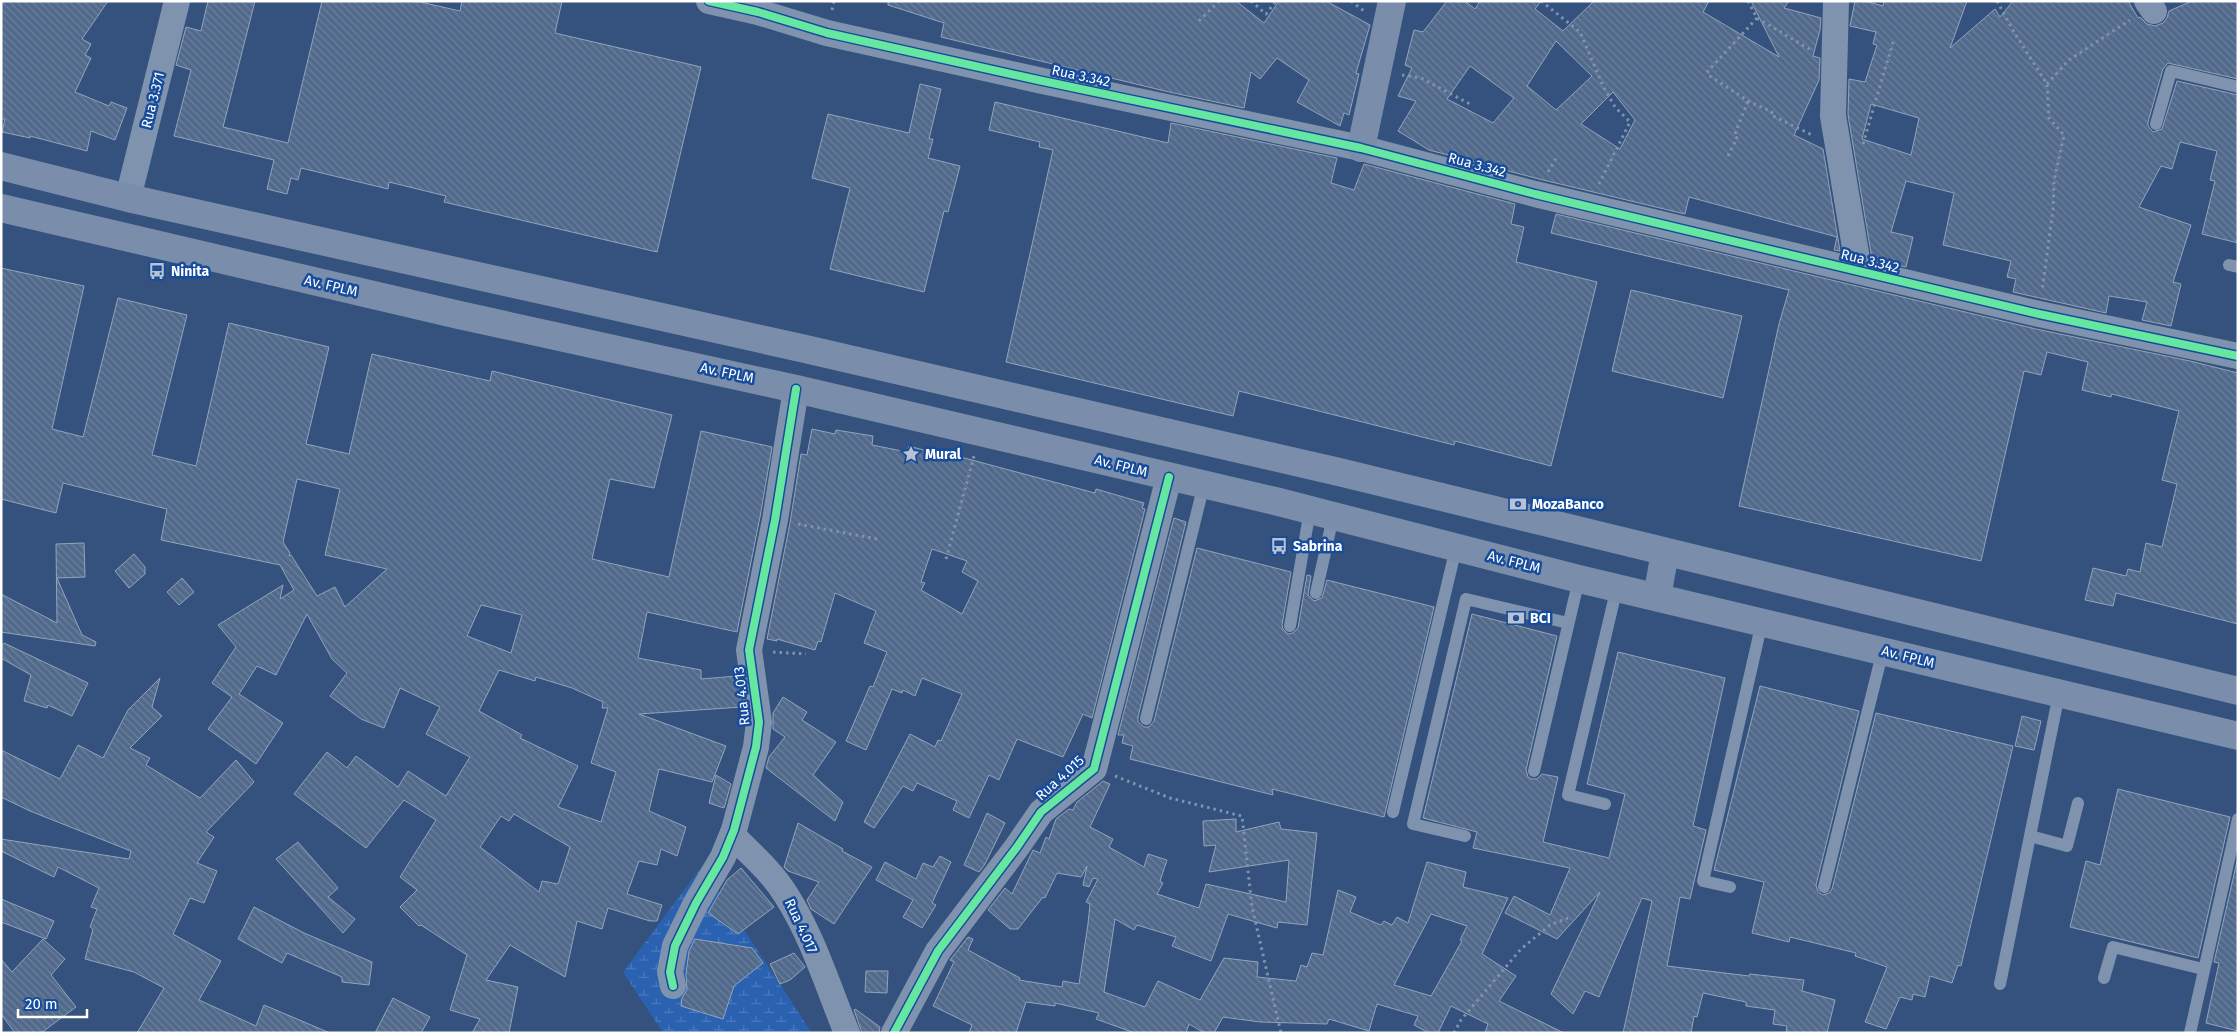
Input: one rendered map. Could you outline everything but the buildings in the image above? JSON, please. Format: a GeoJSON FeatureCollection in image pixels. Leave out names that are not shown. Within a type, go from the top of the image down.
{"type":"FeatureCollection","features":[{"type":"Feature","properties":{"kind":"main road"},"geometry":{"type":"LineString","coordinates":[[1361,148],[1392,1]]}},
{"type":"Feature","properties":{"kind":"main road"},"geometry":{"type":"LineString","coordinates":[[1,166],[128,198],[791,346],[1329,470],[2238,691]]}},
{"type":"Feature","properties":{"kind":"main road","name":"Av. FPLM"},"geometry":{"type":"LineString","coordinates":[[1,208],[1204,484],[1579,579],[2238,736]]}},
{"type":"Feature","properties":{"kind":"main road"},"geometry":{"type":"LineString","coordinates":[[1657,597],[1665,552]]}},
{"type":"Feature","properties":{"kind":"street","name":"Rua 3.371"},"geometry":{"type":"LineString","coordinates":[[128,198],[177,1]]}},
{"type":"Feature","properties":{"kind":"street","name":"Rua 3.342"},"geometry":{"type":"LineString","coordinates":[[710,1],[758,12],[827,33],[1028,78],[1361,148],[1586,206],[2039,314],[2238,356]]}},
{"type":"Feature","properties":{"kind":"street"},"geometry":{"type":"LineString","coordinates":[[1836,1],[1833,116],[1850,146],[1859,271]]}},
{"type":"Feature","properties":{"kind":"street","name":"Rua 4.013"},"geometry":{"type":"LineString","coordinates":[[673,986],[670,972],[675,946],[696,903],[723,857],[732,836],[756,747],[759,722],[750,650],[775,520],[796,389]]}},
{"type":"Feature","properties":{"kind":"street","name":"Rua 4.015"},"geometry":{"type":"LineString","coordinates":[[894,1033],[938,951],[1017,847],[1041,812],[1094,768],[1169,477]]}},
{"type":"Feature","properties":{"kind":"street","name":"Rua 4.017"},"geometry":{"type":"LineString","coordinates":[[732,836],[768,870],[786,895],[801,922],[847,1033]]}},
{"type":"Feature","properties":{"kind":"lane"},"geometry":{"type":"LineString","coordinates":[[2156,124],[2171,71],[2238,86]]}},
{"type":"Feature","properties":{"kind":"lane"},"geometry":{"type":"LineString","coordinates":[[1146,719],[1204,484]]}},
{"type":"Feature","properties":{"kind":"lane"},"geometry":{"type":"LineString","coordinates":[[1316,593],[1321,514]]}},
{"type":"Feature","properties":{"kind":"lane"},"geometry":{"type":"LineString","coordinates":[[1290,626],[1321,514]]}},
{"type":"Feature","properties":{"kind":"lane"},"geometry":{"type":"LineString","coordinates":[[1394,812],[1456,548]]}},
{"type":"Feature","properties":{"kind":"lane"},"geometry":{"type":"LineString","coordinates":[[1534,771],[1579,579]]}},
{"type":"Feature","properties":{"kind":"lane"},"geometry":{"type":"LineString","coordinates":[[1605,804],[1568,794],[1617,587]]}},
{"type":"Feature","properties":{"kind":"lane"},"geometry":{"type":"LineString","coordinates":[[1465,836],[1412,824],[1466,599],[1568,623]]}},
{"type":"Feature","properties":{"kind":"lane"},"geometry":{"type":"LineString","coordinates":[[1730,887],[1704,881],[1762,622]]}},
{"type":"Feature","properties":{"kind":"lane"},"geometry":{"type":"LineString","coordinates":[[1824,887],[1883,650]]}},
{"type":"Feature","properties":{"kind":"lane"},"geometry":{"type":"LineString","coordinates":[[2000,984],[2059,694]]}},
{"type":"Feature","properties":{"kind":"lane"},"geometry":{"type":"LineString","coordinates":[[2030,836],[2067,846],[2078,803]]}},
{"type":"Feature","properties":{"kind":"lane"},"geometry":{"type":"LineString","coordinates":[[2190,1033],[2238,819]]}},
{"type":"Feature","properties":{"kind":"lane"},"geometry":{"type":"LineString","coordinates":[[2104,978],[2113,947],[2203,969]]}},
{"type":"Feature","properties":{"kind":"path"},"geometry":{"type":"LineString","coordinates":[[1199,20],[1219,1]]}},
{"type":"Feature","properties":{"kind":"path"},"geometry":{"type":"LineString","coordinates":[[1251,1],[1266,14],[1276,1]]}},
{"type":"Feature","properties":{"kind":"path"},"geometry":{"type":"LineString","coordinates":[[1541,1],[1580,32],[1604,88],[1615,107],[1630,122],[1586,206]]}},
{"type":"Feature","properties":{"kind":"path"},"geometry":{"type":"LineString","coordinates":[[1748,1],[1757,18],[1819,55],[1834,60]]}},
{"type":"Feature","properties":{"kind":"path"},"geometry":{"type":"LineString","coordinates":[[1997,1],[2014,32],[2048,84],[2049,118],[2064,135],[2054,181],[2053,210],[2039,314]]}},
{"type":"Feature","properties":{"kind":"path"},"geometry":{"type":"LineString","coordinates":[[2048,84],[2069,60],[2150,6]]}},
{"type":"Feature","properties":{"kind":"path"},"geometry":{"type":"LineString","coordinates":[[1757,18],[1708,71],[1708,75],[1748,101],[1772,112],[1771,115],[1850,146],[1893,42]]}},
{"type":"Feature","properties":{"kind":"path"},"geometry":{"type":"LineString","coordinates":[[1377,72],[1421,78],[1470,104]]}},
{"type":"Feature","properties":{"kind":"path"},"geometry":{"type":"LineString","coordinates":[[1728,156],[1737,138],[1734,136],[1748,101]]}},
{"type":"Feature","properties":{"kind":"path"},"geometry":{"type":"LineString","coordinates":[[946,559],[980,432]]}},
{"type":"Feature","properties":{"kind":"path"},"geometry":{"type":"LineString","coordinates":[[775,520],[877,539]]}},
{"type":"Feature","properties":{"kind":"path"},"geometry":{"type":"LineString","coordinates":[[750,650],[806,654]]}},
{"type":"Feature","properties":{"kind":"path"},"geometry":{"type":"LineString","coordinates":[[1094,768],[1170,798],[1242,816],[1252,908],[1281,1033]]}},
{"type":"Feature","properties":{"kind":"path"},"geometry":{"type":"LineString","coordinates":[[1454,1033],[1461,1020],[1521,949],[1550,925],[1568,918]]}},
{"type":"Feature","properties":{"kind":"green space"},"geometry":{"type":"Polygon","coordinates":[[[702,866],[812,1033],[663,1033],[623,972],[702,866]]]}},
{"type":"Feature","properties":{"kind":"cycle path"},"geometry":{"type":"LineString","coordinates":[[709,1],[758,12],[827,33],[1038,80],[1361,148],[1535,194],[2039,314],[2238,356]]}},
{"type":"Feature","properties":{"kind":"cycle path"},"geometry":{"type":"LineString","coordinates":[[673,986],[670,972],[675,946],[696,903],[723,857],[734,830],[756,747],[759,722],[749,650],[775,520],[796,389]]}},
{"type":"Feature","properties":{"kind":"cycle path"},"geometry":{"type":"LineString","coordinates":[[894,1033],[938,951],[1017,847],[1041,812],[1094,769],[1169,477]]}},
{"type":"Feature","properties":{"kind":"place","name":"Ninita"},"geometry":{"type":"Point","coordinates":[157,271]}},
{"type":"Feature","properties":{"kind":"place","name":"Mural"},"geometry":{"type":"Point","coordinates":[911,454]}},
{"type":"Feature","properties":{"kind":"place","name":"MozaBanco"},"geometry":{"type":"Point","coordinates":[1518,504]}},
{"type":"Feature","properties":{"kind":"place","name":"Sabrina"},"geometry":{"type":"Point","coordinates":[1279,546]}},
{"type":"Feature","properties":{"kind":"place","name":"BCI"},"geometry":{"type":"Point","coordinates":[1516,618]}}]}
